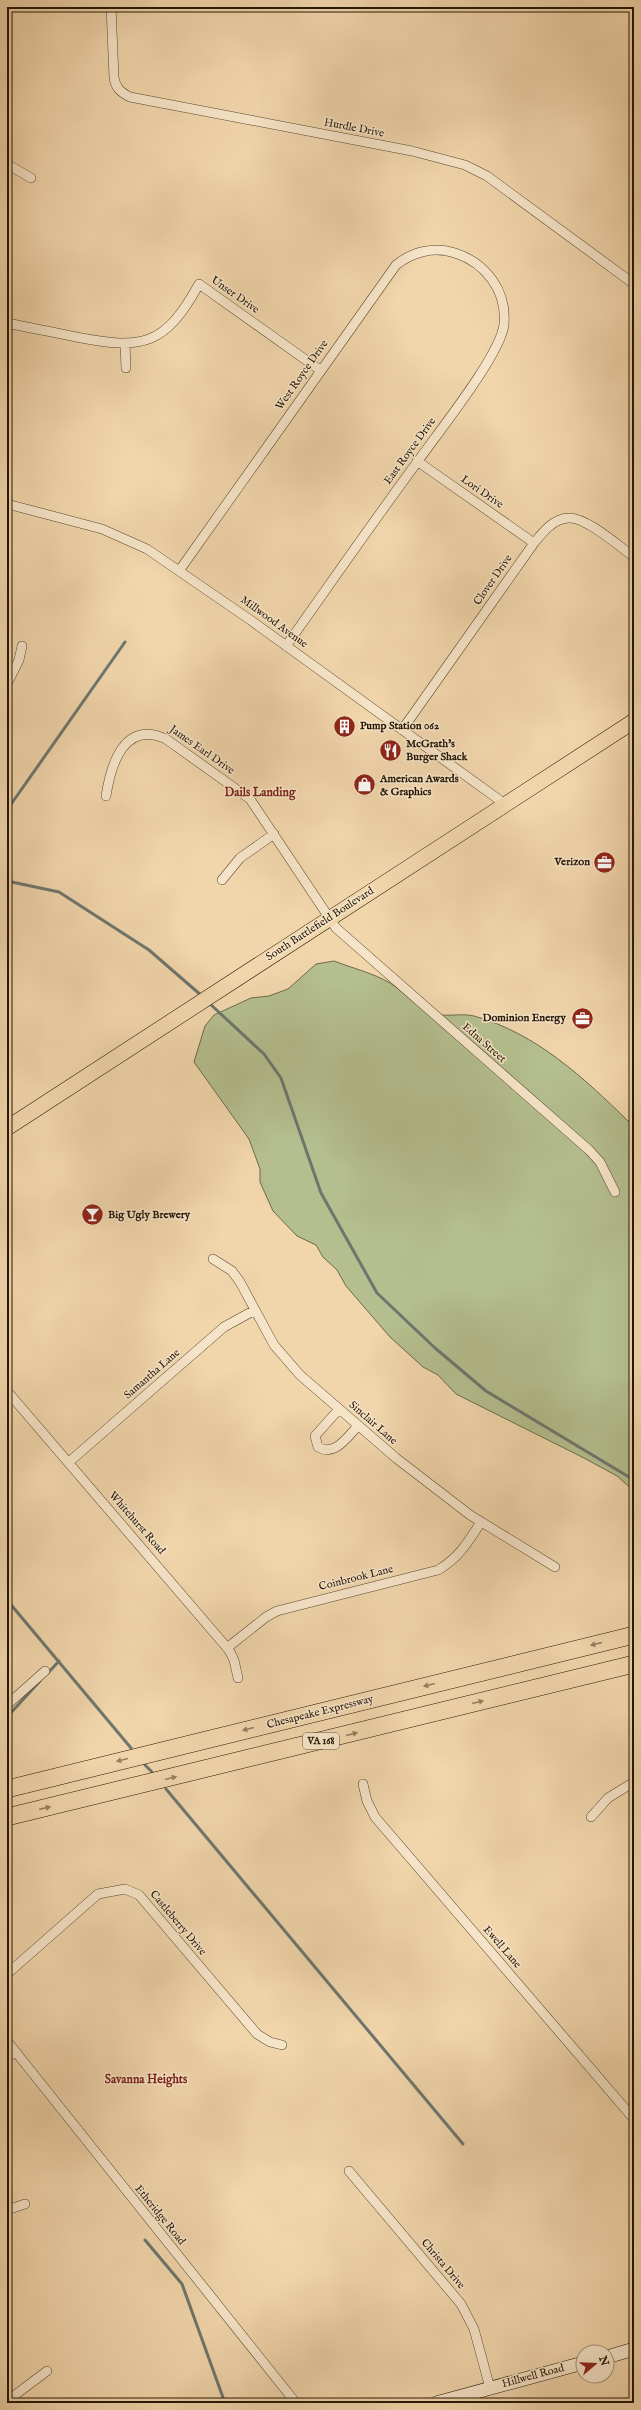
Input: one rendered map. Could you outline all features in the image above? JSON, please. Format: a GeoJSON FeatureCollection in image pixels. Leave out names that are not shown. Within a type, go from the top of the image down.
{"type":"FeatureCollection","features":[{"type":"Feature","properties":{"kind":"highway","name":"Chesapeake Expressway"},"geometry":{"type":"LineString","coordinates":[[7,1789],[634,1635]]}},
{"type":"Feature","properties":{"kind":"highway","name":"VA 168"},"geometry":{"type":"LineString","coordinates":[[7,1817],[634,1664]]}},
{"type":"Feature","properties":{"kind":"main road","name":"South Battlefield Boulevard"},"geometry":{"type":"LineString","coordinates":[[7,1128],[634,721]]}},
{"type":"Feature","properties":{"kind":"street","name":"Hurdle Drive"},"geometry":{"type":"LineString","coordinates":[[111,7],[114,78],[118,89],[130,97],[412,151],[465,165],[487,176],[634,284]]}},
{"type":"Feature","properties":{"kind":"street"},"geometry":{"type":"LineString","coordinates":[[7,164],[31,178]]}},
{"type":"Feature","properties":{"kind":"street","name":"West Royce Drive"},"geometry":{"type":"LineString","coordinates":[[179,571],[381,283],[400,262],[411,255],[434,250],[452,252],[476,263]]}},
{"type":"Feature","properties":{"kind":"street","name":"East Royce Drive"},"geometry":{"type":"LineString","coordinates":[[286,646],[487,363],[502,334],[504,305],[500,291],[487,273],[476,263]]}},
{"type":"Feature","properties":{"kind":"street","name":"Unser Drive"},"geometry":{"type":"LineString","coordinates":[[7,324],[125,344],[147,340],[168,328],[188,304],[199,284],[320,370]]}},
{"type":"Feature","properties":{"kind":"street"},"geometry":{"type":"LineString","coordinates":[[125,344],[126,368]]}},
{"type":"Feature","properties":{"kind":"street","name":"Lori Drive"},"geometry":{"type":"LineString","coordinates":[[417,461],[534,543]]}},
{"type":"Feature","properties":{"kind":"street","name":"Millwood Avenue"},"geometry":{"type":"LineString","coordinates":[[7,504],[115,534],[147,549],[286,646],[504,804]]}},
{"type":"Feature","properties":{"kind":"street","name":"Clover Drive"},"geometry":{"type":"LineString","coordinates":[[402,730],[534,543],[549,526],[557,521],[570,517],[588,524],[634,557]]}},
{"type":"Feature","properties":{"kind":"street"},"geometry":{"type":"LineString","coordinates":[[7,684],[19,660],[22,646]]}},
{"type":"Feature","properties":{"kind":"street","name":"James Earl Drive"},"geometry":{"type":"LineString","coordinates":[[106,796],[111,767],[125,744],[141,735],[159,735],[250,799],[329,918]]}},
{"type":"Feature","properties":{"kind":"street"},"geometry":{"type":"LineString","coordinates":[[222,880],[240,858],[274,834]]}},
{"type":"Feature","properties":{"kind":"street","name":"Edna Street"},"geometry":{"type":"LineString","coordinates":[[329,918],[336,928],[589,1150],[600,1162],[615,1192]]}},
{"type":"Feature","properties":{"kind":"street","name":"Sinclair Lane"},"geometry":{"type":"LineString","coordinates":[[213,1259],[232,1271],[274,1345],[300,1375],[396,1458],[481,1522],[555,1567]]}},
{"type":"Feature","properties":{"kind":"street","name":"Samantha Lane"},"geometry":{"type":"LineString","coordinates":[[69,1462],[224,1327],[255,1310]]}},
{"type":"Feature","properties":{"kind":"street","name":"Whitehurst Road"},"geometry":{"type":"LineString","coordinates":[[7,1391],[227,1648],[234,1660],[238,1678]]}},
{"type":"Feature","properties":{"kind":"street"},"geometry":{"type":"LineString","coordinates":[[339,1409],[315,1436],[318,1447],[324,1450],[335,1449],[358,1426]]}},
{"type":"Feature","properties":{"kind":"street","name":"Coinbrook Lane"},"geometry":{"type":"LineString","coordinates":[[227,1648],[266,1617],[277,1611],[438,1570],[459,1555],[481,1522]]}},
{"type":"Feature","properties":{"kind":"street"},"geometry":{"type":"LineString","coordinates":[[7,1705],[45,1671]]}},
{"type":"Feature","properties":{"kind":"street"},"geometry":{"type":"LineString","coordinates":[[591,1817],[608,1798],[634,1782]]}},
{"type":"Feature","properties":{"kind":"street","name":"Ewell Lane"},"geometry":{"type":"LineString","coordinates":[[363,1784],[367,1800],[375,1817],[634,2119]]}},
{"type":"Feature","properties":{"kind":"street","name":"Castleberry Drive"},"geometry":{"type":"LineString","coordinates":[[7,1974],[98,1894],[125,1889],[139,1895],[257,2034],[270,2042],[282,2045]]}},
{"type":"Feature","properties":{"kind":"street","name":"Etheridge Road"},"geometry":{"type":"LineString","coordinates":[[7,2041],[296,2403]]}},
{"type":"Feature","properties":{"kind":"street"},"geometry":{"type":"LineString","coordinates":[[7,2056],[17,2053]]}},
{"type":"Feature","properties":{"kind":"street","name":"Christa Drive"},"geometry":{"type":"LineString","coordinates":[[349,2171],[461,2304],[474,2329],[490,2388]]}},
{"type":"Feature","properties":{"kind":"street"},"geometry":{"type":"LineString","coordinates":[[7,2210],[24,2204]]}},
{"type":"Feature","properties":{"kind":"street"},"geometry":{"type":"LineString","coordinates":[[615,2354],[634,2349]]}},
{"type":"Feature","properties":{"kind":"street","name":"Hillwell Road"},"geometry":{"type":"LineString","coordinates":[[436,2403],[575,2365]]}},
{"type":"Feature","properties":{"kind":"street"},"geometry":{"type":"LineString","coordinates":[[7,2401],[47,2371]]}},
{"type":"Feature","properties":{"kind":"green space"},"geometry":{"type":"Polygon","coordinates":[[[334,961],[383,979],[396,987],[417,1005],[428,1012],[440,1015],[474,1016],[497,1024],[518,1034],[538,1045],[558,1059],[576,1073],[628,1121],[634,1123],[634,1491],[617,1476],[584,1458],[456,1394],[438,1375],[423,1367],[390,1337],[346,1286],[337,1270],[323,1257],[316,1245],[297,1236],[273,1211],[260,1182],[260,1169],[249,1139],[194,1062],[205,1026],[214,1015],[251,998],[269,996],[288,989],[316,964],[334,961]]]}},
{"type":"Feature","properties":{"kind":"waterway"},"geometry":{"type":"LineString","coordinates":[[7,810],[125,642]]}},
{"type":"Feature","properties":{"kind":"waterway"},"geometry":{"type":"LineString","coordinates":[[7,881],[59,892],[149,950],[202,996]]}},
{"type":"Feature","properties":{"kind":"waterway"},"geometry":{"type":"LineString","coordinates":[[209,1003],[264,1054],[281,1078],[321,1193],[377,1293],[435,1348],[486,1391],[634,1480]]}},
{"type":"Feature","properties":{"kind":"waterway"},"geometry":{"type":"LineString","coordinates":[[7,1600],[131,1748]]}},
{"type":"Feature","properties":{"kind":"waterway"},"geometry":{"type":"LineString","coordinates":[[48,1673],[59,1661]]}},
{"type":"Feature","properties":{"kind":"waterway"},"geometry":{"type":"LineString","coordinates":[[7,1717],[40,1681]]}},
{"type":"Feature","properties":{"kind":"waterway"},"geometry":{"type":"LineString","coordinates":[[145,1765],[152,1772]]}},
{"type":"Feature","properties":{"kind":"waterway"},"geometry":{"type":"LineString","coordinates":[[166,1789],[463,2144]]}},
{"type":"Feature","properties":{"kind":"waterway"},"geometry":{"type":"LineString","coordinates":[[145,2240],[182,2284],[225,2403]]}},
{"type":"Feature","properties":{"kind":"place","name":"Pump Station 062"},"geometry":{"type":"Point","coordinates":[345,726]}},
{"type":"Feature","properties":{"kind":"place","name":"McGrath's Burger Shack"},"geometry":{"type":"Point","coordinates":[390,750]}},
{"type":"Feature","properties":{"kind":"place","name":"American Awards & Graphics"},"geometry":{"type":"Point","coordinates":[364,785]}},
{"type":"Feature","properties":{"kind":"place","name":"Verizon"},"geometry":{"type":"Point","coordinates":[605,862]}},
{"type":"Feature","properties":{"kind":"place","name":"Dominion Energy"},"geometry":{"type":"Point","coordinates":[582,1018]}},
{"type":"Feature","properties":{"kind":"place","name":"Big Ugly Brewery"},"geometry":{"type":"Point","coordinates":[92,1215]}},
{"type":"Feature","properties":{"kind":"district","name":"Dails Landing"},"geometry":{"type":"Point","coordinates":[260,792]}},
{"type":"Feature","properties":{"kind":"district","name":"Savanna Heights"},"geometry":{"type":"Point","coordinates":[146,2079]}}]}
